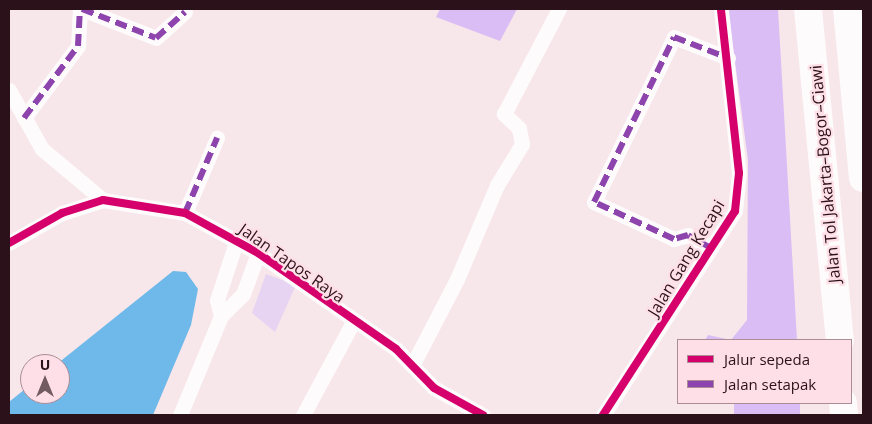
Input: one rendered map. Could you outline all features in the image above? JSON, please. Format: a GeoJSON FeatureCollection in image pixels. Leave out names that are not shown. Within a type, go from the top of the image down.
{"type":"FeatureCollection","features":[{"type":"Feature","properties":{"kind":"highway","name":"Jalan Tol Jakarta–Bogor–Ciawi"},"geometry":{"type":"LineString","coordinates":[[808,9],[840,339]]}},
{"type":"Feature","properties":{"kind":"highway"},"geometry":{"type":"LineString","coordinates":[[847,9],[863,178]]}},
{"type":"Feature","properties":{"kind":"street"},"geometry":{"type":"LineString","coordinates":[[24,118],[78,46],[81,9],[156,38],[185,12]]}},
{"type":"Feature","properties":{"kind":"street"},"geometry":{"type":"LineString","coordinates":[[412,364],[457,279],[497,185],[522,144],[519,128],[504,114],[559,9]]}},
{"type":"Feature","properties":{"kind":"street","name":"Jalan Gang Kecapi"},"geometry":{"type":"LineString","coordinates":[[603,415],[735,211],[738,191],[728,58],[721,9]]}},
{"type":"Feature","properties":{"kind":"street"},"geometry":{"type":"LineString","coordinates":[[711,248],[688,235],[674,239],[594,202],[674,37],[728,58]]}},
{"type":"Feature","properties":{"kind":"street"},"geometry":{"type":"LineString","coordinates":[[9,90],[42,150],[103,200]]}},
{"type":"Feature","properties":{"kind":"street"},"geometry":{"type":"LineString","coordinates":[[186,213],[217,138]]}},
{"type":"Feature","properties":{"kind":"street","name":"Jalan Tapos Raya"},"geometry":{"type":"LineString","coordinates":[[9,243],[62,213],[103,200],[186,213],[237,239],[258,253],[412,364],[434,388],[483,415]]}},
{"type":"Feature","properties":{"kind":"street"},"geometry":{"type":"LineString","coordinates":[[221,316],[217,300],[237,239]]}},
{"type":"Feature","properties":{"kind":"street"},"geometry":{"type":"LineString","coordinates":[[180,415],[221,316],[244,294],[258,253]]}},
{"type":"Feature","properties":{"kind":"street"},"geometry":{"type":"LineString","coordinates":[[303,415],[353,322]]}},
{"type":"Feature","properties":{"kind":"shaded area"},"geometry":{"type":"Polygon","coordinates":[[[440,9],[517,9],[500,41],[436,17],[440,9]]]}},
{"type":"Feature","properties":{"kind":"shaded area"},"geometry":{"type":"Polygon","coordinates":[[[728,9],[778,9],[797,339],[732,339],[747,320],[748,160],[728,9]]]}},
{"type":"Feature","properties":{"kind":"shaded area"},"geometry":{"type":"Polygon","coordinates":[[[266,274],[296,285],[275,332],[252,313],[266,274]]]}},
{"type":"Feature","properties":{"kind":"shaded area"},"geometry":{"type":"Polygon","coordinates":[[[708,335],[726,339],[706,339],[708,335]]]}},
{"type":"Feature","properties":{"kind":"shaded area"},"geometry":{"type":"Polygon","coordinates":[[[734,404],[800,404],[800,415],[734,415],[734,404]]]}},
{"type":"Feature","properties":{"kind":"water"},"geometry":{"type":"Polygon","coordinates":[[[173,271],[186,272],[198,289],[191,325],[153,415],[9,415],[9,402],[20,393],[20,404],[70,404],[69,354],[173,271]]]}},
{"type":"Feature","properties":{"kind":"marked path"},"geometry":{"type":"LineString","coordinates":[[24,118],[78,46],[80,9]]}},
{"type":"Feature","properties":{"kind":"marked path"},"geometry":{"type":"LineString","coordinates":[[82,9],[156,38],[185,12]]}},
{"type":"Feature","properties":{"kind":"marked path"},"geometry":{"type":"LineString","coordinates":[[711,248],[688,235],[674,239],[594,202],[674,37],[728,58]]}},
{"type":"Feature","properties":{"kind":"marked path"},"geometry":{"type":"LineString","coordinates":[[185,213],[217,138]]}},
{"type":"Feature","properties":{"kind":"cycle path"},"geometry":{"type":"LineString","coordinates":[[603,415],[735,211],[739,173],[721,9]]}},
{"type":"Feature","properties":{"kind":"cycle path"},"geometry":{"type":"LineString","coordinates":[[9,243],[62,213],[103,200],[185,213],[258,253],[396,349],[434,388],[483,415]]}}]}
